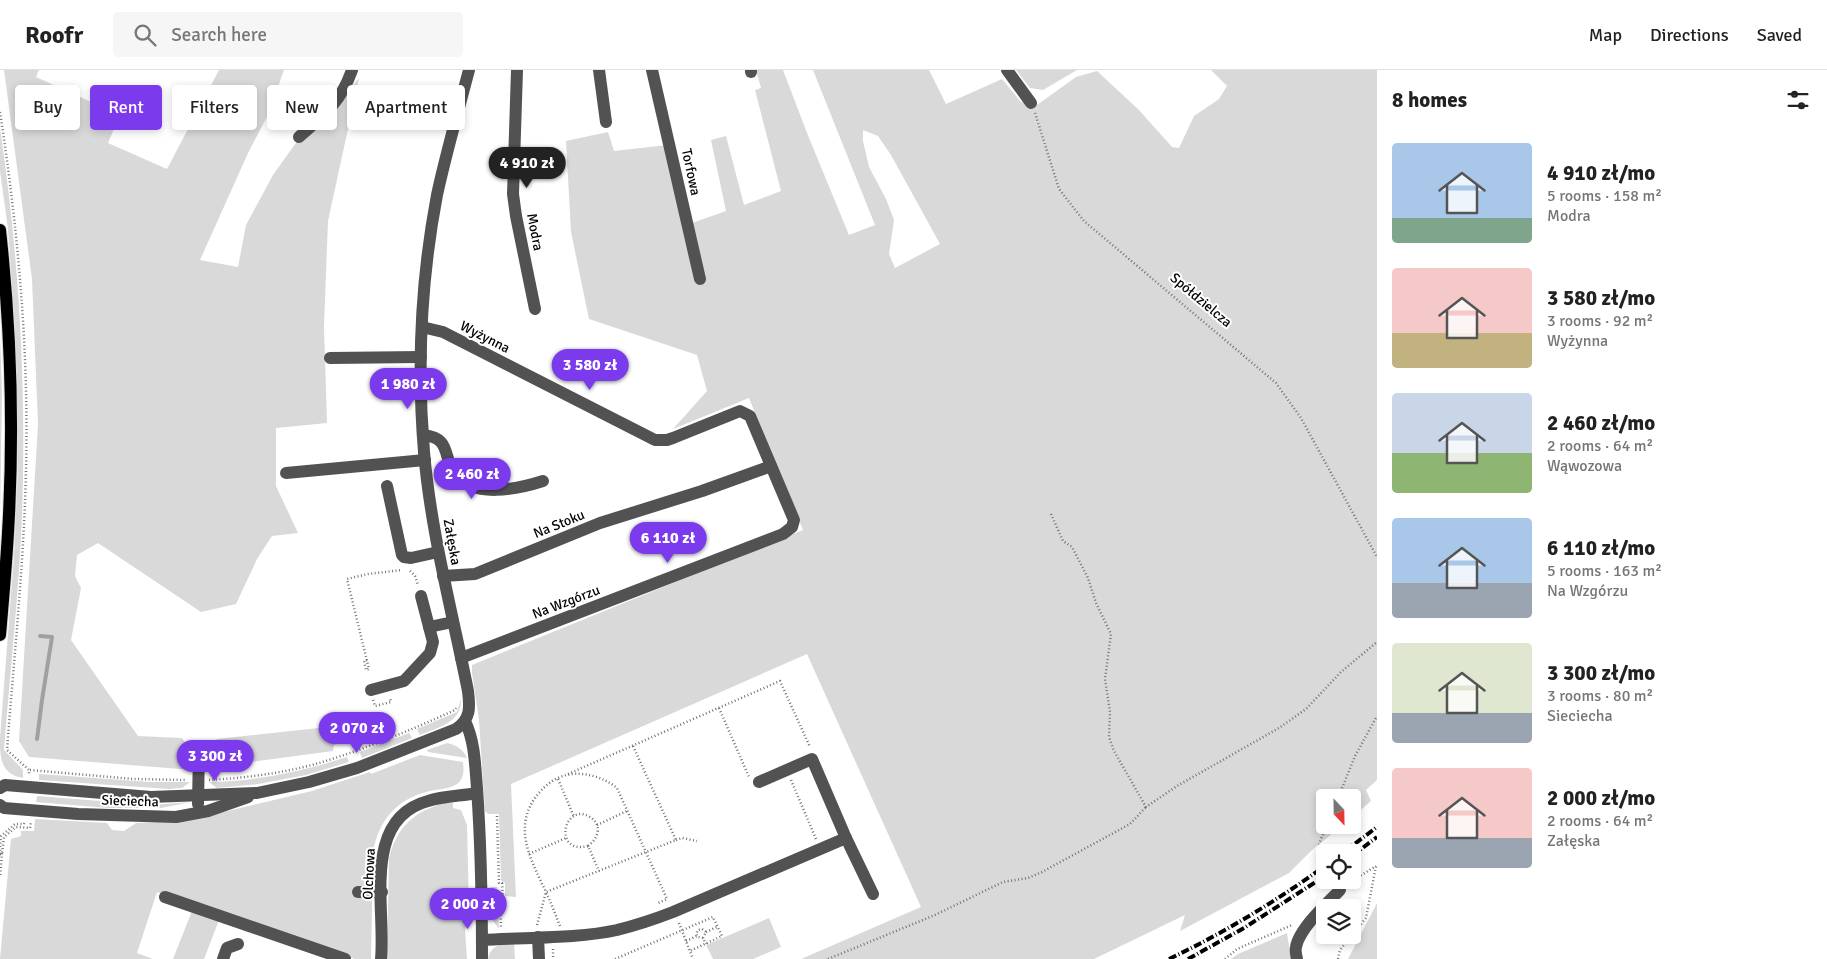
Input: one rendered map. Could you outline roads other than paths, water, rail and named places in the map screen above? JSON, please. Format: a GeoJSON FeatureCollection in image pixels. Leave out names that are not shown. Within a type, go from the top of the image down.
{"type":"FeatureCollection","features":[{"type":"Feature","properties":{"kind":"main road"},"geometry":{"type":"LineString","coordinates":[[0,230],[8,326],[10,439],[8,532],[0,636]]}},
{"type":"Feature","properties":{"kind":"street"},"geometry":{"type":"LineString","coordinates":[[299,137],[338,100],[346,88],[352,70]]}},
{"type":"Feature","properties":{"kind":"street","name":"Załęska"},"geometry":{"type":"LineString","coordinates":[[469,70],[449,141],[437,195],[426,275],[421,357],[425,460],[438,552],[470,707],[465,721],[473,742],[477,793],[482,959]]}},
{"type":"Feature","properties":{"kind":"street","name":"Modra"},"geometry":{"type":"LineString","coordinates":[[518,70],[513,194],[535,309]]}},
{"type":"Feature","properties":{"kind":"street"},"geometry":{"type":"LineString","coordinates":[[599,70],[606,122]]}},
{"type":"Feature","properties":{"kind":"street","name":"Torfowa"},"geometry":{"type":"LineString","coordinates":[[652,70],[700,280]]}},
{"type":"Feature","properties":{"kind":"street"},"geometry":{"type":"LineString","coordinates":[[1007,70],[1031,102]]}},
{"type":"Feature","properties":{"kind":"street","name":"Wyżynna"},"geometry":{"type":"LineString","coordinates":[[422,327],[442,332],[655,440],[673,438],[740,411],[750,416]]}},
{"type":"Feature","properties":{"kind":"street"},"geometry":{"type":"LineString","coordinates":[[330,358],[421,357]]}},
{"type":"Feature","properties":{"kind":"street","name":"Na Wzgórzu"},"geometry":{"type":"LineString","coordinates":[[461,658],[784,534],[792,527],[794,520],[750,416]]}},
{"type":"Feature","properties":{"kind":"street"},"geometry":{"type":"LineString","coordinates":[[423,435],[441,441],[456,476],[469,485],[490,490],[511,490],[543,481]]}},
{"type":"Feature","properties":{"kind":"street"},"geometry":{"type":"LineString","coordinates":[[286,473],[425,460]]}},
{"type":"Feature","properties":{"kind":"street","name":"Na Stoku"},"geometry":{"type":"LineString","coordinates":[[444,576],[474,574],[600,523],[702,491],[772,466]]}},
{"type":"Feature","properties":{"kind":"street"},"geometry":{"type":"LineString","coordinates":[[387,486],[402,555],[411,558],[438,552]]}},
{"type":"Feature","properties":{"kind":"street"},"geometry":{"type":"LineString","coordinates":[[371,690],[401,682],[410,676],[432,649],[433,642],[420,596]]}},
{"type":"Feature","properties":{"kind":"street"},"geometry":{"type":"LineString","coordinates":[[429,627],[453,622]]}},
{"type":"Feature","properties":{"kind":"street","name":"Sieciecha"},"geometry":{"type":"LineString","coordinates":[[0,788],[5,785],[151,797],[258,793],[309,782],[357,768],[456,728],[465,721]]}},
{"type":"Feature","properties":{"kind":"street"},"geometry":{"type":"LineString","coordinates":[[197,814],[200,780],[199,750]]}},
{"type":"Feature","properties":{"kind":"street"},"geometry":{"type":"LineString","coordinates":[[759,782],[812,759],[846,838],[873,894]]}},
{"type":"Feature","properties":{"kind":"street","name":"Sieciecha"},"geometry":{"type":"LineString","coordinates":[[0,805],[4,808],[78,814],[161,817],[197,814],[225,806],[258,793]]}},
{"type":"Feature","properties":{"kind":"street","name":"Olchowa"},"geometry":{"type":"LineString","coordinates":[[381,959],[382,856],[389,833],[404,814],[427,801],[477,793]]}},
{"type":"Feature","properties":{"kind":"street"},"geometry":{"type":"LineString","coordinates":[[482,940],[616,930],[646,922],[846,838]]}},
{"type":"Feature","properties":{"kind":"street"},"geometry":{"type":"LineString","coordinates":[[1297,959],[1295,948],[1299,939],[1311,922],[1340,890]]}},
{"type":"Feature","properties":{"kind":"street"},"geometry":{"type":"LineString","coordinates":[[358,892],[382,892]]}},
{"type":"Feature","properties":{"kind":"street"},"geometry":{"type":"LineString","coordinates":[[164,897],[345,959]]}},
{"type":"Feature","properties":{"kind":"street"},"geometry":{"type":"LineString","coordinates":[[538,937],[538,959]]}},
{"type":"Feature","properties":{"kind":"street"},"geometry":{"type":"LineString","coordinates":[[223,959],[227,948],[238,944]]}},
{"type":"Feature","properties":{"kind":"waterway"},"geometry":{"type":"LineString","coordinates":[[37,739],[52,637],[40,636]]}},
{"type":"Feature","properties":{"kind":"railway"},"geometry":{"type":"LineString","coordinates":[[1355,844],[1377,827]]}},
{"type":"Feature","properties":{"kind":"railway"},"geometry":{"type":"LineString","coordinates":[[1361,849],[1377,837]]}},
{"type":"Feature","properties":{"kind":"railway"},"geometry":{"type":"LineString","coordinates":[[1169,959],[1249,916],[1316,872]]}},
{"type":"Feature","properties":{"kind":"railway"},"geometry":{"type":"LineString","coordinates":[[1188,959],[1244,928],[1316,882]]}}]}
